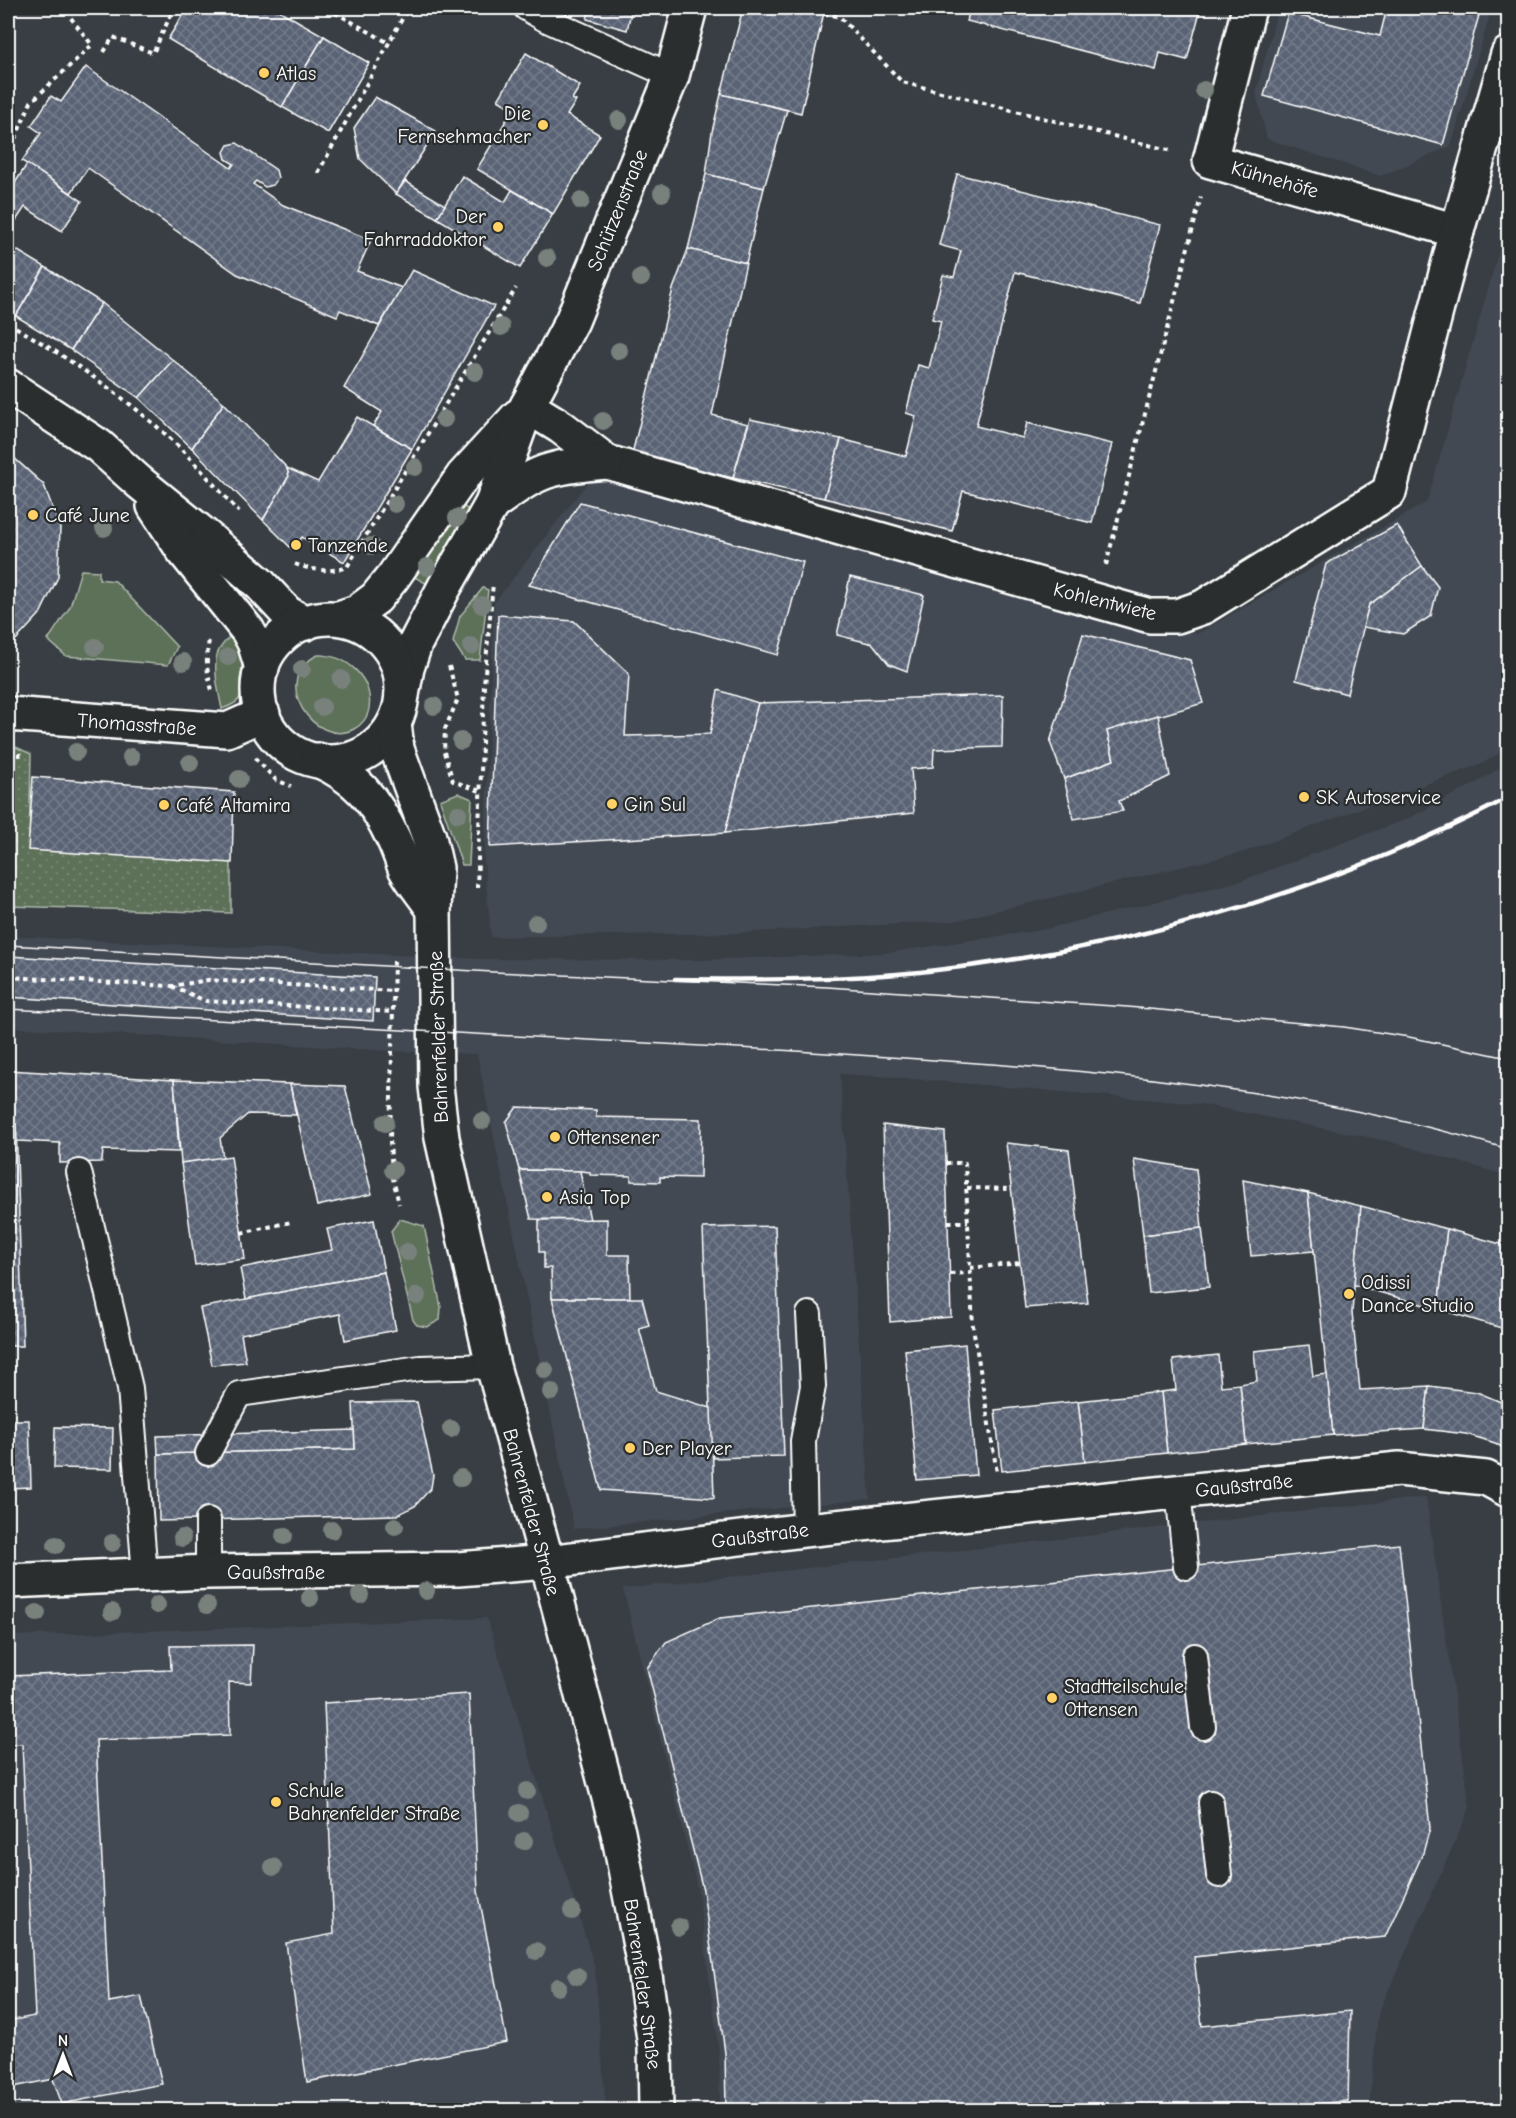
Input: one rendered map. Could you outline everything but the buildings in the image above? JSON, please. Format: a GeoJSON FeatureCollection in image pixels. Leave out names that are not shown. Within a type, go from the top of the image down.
{"type":"FeatureCollection","features":[{"type":"Feature","properties":{"kind":"street","name":"Schützenstraße"},"geometry":{"type":"LineString","coordinates":[[398,709],[407,668],[415,645],[444,588],[492,504],[527,406],[572,321],[672,76],[690,8]]}},
{"type":"Feature","properties":{"kind":"street","name":"Kühnehöfe"},"geometry":{"type":"LineString","coordinates":[[1249,8],[1210,161],[1457,231]]}},
{"type":"Feature","properties":{"kind":"street","name":"Kohlentwiete"},"geometry":{"type":"LineString","coordinates":[[527,406],[561,427],[607,462],[1150,616],[1177,616],[1203,607],[1389,492],[1457,231],[1504,86],[1509,54]]}},
{"type":"Feature","properties":{"kind":"street"},"geometry":{"type":"LineString","coordinates":[[8,386],[99,446],[260,584],[287,613],[306,622]]}},
{"type":"Feature","properties":{"kind":"street","name":"Schützenstraße"},"geometry":{"type":"LineString","coordinates":[[339,618],[357,612],[376,598],[463,476],[527,406]]}},
{"type":"Feature","properties":{"kind":"street","name":"Kohlentwiete"},"geometry":{"type":"LineString","coordinates":[[492,504],[526,480],[545,472],[569,466],[607,462]]}},
{"type":"Feature","properties":{"kind":"street"},"geometry":{"type":"LineString","coordinates":[[139,482],[183,550],[248,631],[262,668]]}},
{"type":"Feature","properties":{"kind":"street"},"geometry":{"type":"LineString","coordinates":[[323,618],[339,618],[364,626],[388,646],[398,666],[398,709],[381,741],[364,754],[344,760],[318,760],[305,757],[287,747],[273,733],[263,714],[259,691],[262,668],[280,638],[292,629],[306,622],[323,618]]}},
{"type":"Feature","properties":{"kind":"street","name":"Bahrenfelder Straße"},"geometry":{"type":"LineString","coordinates":[[398,709],[397,749],[429,837],[436,867],[434,910],[436,1086],[442,1138],[493,1366],[620,1840],[655,2046],[656,2110]]}},
{"type":"Feature","properties":{"kind":"street","name":"Thomasstraße"},"geometry":{"type":"LineString","coordinates":[[8,714],[227,730],[263,714]]}},
{"type":"Feature","properties":{"kind":"street"},"geometry":{"type":"LineString","coordinates":[[318,760],[345,774],[374,802],[393,837],[406,870],[434,910]]}},
{"type":"Feature","properties":{"kind":"street","name":"Gaußstraße"},"geometry":{"type":"LineString","coordinates":[[8,1581],[208,1572],[458,1569],[547,1562],[805,1530],[1399,1469],[1486,1478],[1509,1490]]}},
{"type":"Feature","properties":{"kind":"lane"},"geometry":{"type":"LineString","coordinates":[[526,8],[545,19],[672,76]]}},
{"type":"Feature","properties":{"kind":"lane"},"geometry":{"type":"LineString","coordinates":[[79,1172],[130,1388],[145,1575]]}},
{"type":"Feature","properties":{"kind":"lane"},"geometry":{"type":"LineString","coordinates":[[805,1530],[803,1441],[813,1386],[809,1314]]}},
{"type":"Feature","properties":{"kind":"lane"},"geometry":{"type":"LineString","coordinates":[[208,1453],[238,1394],[420,1368],[493,1366]]}},
{"type":"Feature","properties":{"kind":"lane"},"geometry":{"type":"LineString","coordinates":[[1178,1491],[1186,1568]]}},
{"type":"Feature","properties":{"kind":"lane"},"geometry":{"type":"LineString","coordinates":[[208,1520],[208,1572]]}},
{"type":"Feature","properties":{"kind":"lane"},"geometry":{"type":"LineString","coordinates":[[1195,1656],[1203,1727]]}},
{"type":"Feature","properties":{"kind":"lane"},"geometry":{"type":"LineString","coordinates":[[1211,1803],[1219,1875]]}},
{"type":"Feature","properties":{"kind":"path"},"geometry":{"type":"LineString","coordinates":[[8,155],[31,102],[92,45],[63,8]]}},
{"type":"Feature","properties":{"kind":"path"},"geometry":{"type":"LineString","coordinates":[[104,52],[113,37],[153,53],[174,8]]}},
{"type":"Feature","properties":{"kind":"path"},"geometry":{"type":"LineString","coordinates":[[327,8],[389,43]]}},
{"type":"Feature","properties":{"kind":"path"},"geometry":{"type":"LineString","coordinates":[[318,173],[408,8]]}},
{"type":"Feature","properties":{"kind":"path"},"geometry":{"type":"LineString","coordinates":[[824,13],[840,17],[902,82],[1210,161],[1096,601]]}},
{"type":"Feature","properties":{"kind":"path"},"geometry":{"type":"LineString","coordinates":[[291,561],[299,566],[329,571],[347,567],[516,288]]}},
{"type":"Feature","properties":{"kind":"path"},"geometry":{"type":"LineString","coordinates":[[8,323],[48,347],[114,393],[163,432],[243,516]]}},
{"type":"Feature","properties":{"kind":"path"},"geometry":{"type":"LineString","coordinates":[[477,888],[484,685],[493,579]]}},
{"type":"Feature","properties":{"kind":"path"},"geometry":{"type":"LineString","coordinates":[[210,634],[207,651],[208,677],[216,706],[227,730],[276,780],[293,787]]}},
{"type":"Feature","properties":{"kind":"path"},"geometry":{"type":"LineString","coordinates":[[446,655],[458,699],[445,729],[444,752],[453,781],[480,791]]}},
{"type":"Feature","properties":{"kind":"path"},"geometry":{"type":"LineString","coordinates":[[394,950],[390,1141],[392,1174],[399,1204]]}},
{"type":"Feature","properties":{"kind":"path"},"geometry":{"type":"LineString","coordinates":[[8,977],[172,986],[208,980],[393,991]]}},
{"type":"Feature","properties":{"kind":"path"},"geometry":{"type":"LineString","coordinates":[[172,986],[206,1001],[393,1012]]}},
{"type":"Feature","properties":{"kind":"path"},"geometry":{"type":"LineString","coordinates":[[946,1163],[965,1163],[973,1327],[1003,1509]]}},
{"type":"Feature","properties":{"kind":"path"},"geometry":{"type":"LineString","coordinates":[[967,1188],[1012,1189]]}},
{"type":"Feature","properties":{"kind":"path"},"geometry":{"type":"LineString","coordinates":[[241,1233],[291,1222]]}},
{"type":"Feature","properties":{"kind":"path"},"geometry":{"type":"LineString","coordinates":[[948,1222],[968,1222]]}},
{"type":"Feature","properties":{"kind":"path"},"geometry":{"type":"LineString","coordinates":[[950,1274],[1020,1263]]}},
{"type":"Feature","properties":{"kind":"shaded area"},"geometry":{"type":"Polygon","coordinates":[[[1278,8],[1492,8],[1451,146],[1381,176],[1267,139],[1256,93],[1278,8]]]}},
{"type":"Feature","properties":{"kind":"shaded area"},"geometry":{"type":"Polygon","coordinates":[[[1508,219],[1508,748],[1483,763],[1244,852],[954,921],[739,933],[491,937],[484,860],[494,603],[594,474],[1197,634],[1427,502],[1508,219]]]}},
{"type":"Feature","properties":{"kind":"shaded area"},"geometry":{"type":"Polygon","coordinates":[[[1508,763],[1508,1176],[1388,1141],[1200,1104],[840,1074],[870,1499],[574,1529],[477,1054],[389,1051],[8,1027],[8,936],[481,959],[700,960],[885,953],[1041,930],[1240,881],[1407,819],[1476,783],[1508,763]]]}},
{"type":"Feature","properties":{"kind":"shaded area","name":"Stadtteilschule Ottensen"},"geometry":{"type":"Polygon","coordinates":[[[1426,1497],[1470,1808],[1378,2014],[1369,2110],[720,2110],[719,2053],[698,1891],[623,1589],[1426,1497]]]}},
{"type":"Feature","properties":{"kind":"shaded area","name":"Schule Bahrenfelder Straße"},"geometry":{"type":"Polygon","coordinates":[[[487,1618],[595,1968],[606,2110],[8,2110],[8,1636],[487,1618]]]}},
{"type":"Feature","properties":{"kind":"green space"},"geometry":{"type":"Polygon","coordinates":[[[459,504],[469,510],[429,585],[411,575],[459,504]]]}},
{"type":"Feature","properties":{"kind":"green space"},"geometry":{"type":"Polygon","coordinates":[[[81,570],[99,571],[99,579],[115,581],[177,647],[168,665],[66,656],[48,640],[70,607],[81,570]]]}},
{"type":"Feature","properties":{"kind":"green space"},"geometry":{"type":"Polygon","coordinates":[[[483,588],[488,590],[480,660],[465,660],[453,642],[460,616],[483,588]]]}},
{"type":"Feature","properties":{"kind":"green space"},"geometry":{"type":"Polygon","coordinates":[[[233,633],[242,656],[240,695],[236,702],[222,709],[216,658],[221,647],[233,633]]]}},
{"type":"Feature","properties":{"kind":"green space"},"geometry":{"type":"Polygon","coordinates":[[[318,655],[338,658],[347,663],[356,670],[367,687],[368,711],[364,720],[354,729],[339,733],[325,729],[312,721],[302,708],[297,694],[297,680],[303,666],[318,655]]]}},
{"type":"Feature","properties":{"kind":"green space"},"geometry":{"type":"Polygon","coordinates":[[[8,746],[31,754],[29,850],[231,854],[231,913],[8,906],[8,746]]]}},
{"type":"Feature","properties":{"kind":"green space"},"geometry":{"type":"Polygon","coordinates":[[[458,793],[472,799],[469,865],[462,865],[440,800],[458,793]]]}},
{"type":"Feature","properties":{"kind":"green space"},"geometry":{"type":"Polygon","coordinates":[[[400,1219],[424,1226],[441,1307],[440,1320],[427,1327],[417,1325],[413,1320],[391,1231],[400,1219]]]}},
{"type":"Feature","properties":{"kind":"tram line"},"geometry":{"type":"LineString","coordinates":[[8,945],[493,972],[827,987],[1128,1007],[1344,1027],[1409,1037],[1508,1058]]}},
{"type":"Feature","properties":{"kind":"tram line"},"geometry":{"type":"LineString","coordinates":[[8,1009],[697,1045],[1065,1070],[1155,1079],[1333,1106],[1421,1125],[1508,1149]]}},
{"type":"Feature","properties":{"kind":"railway"},"geometry":{"type":"LineString","coordinates":[[675,979],[798,979],[890,975],[997,962],[1073,949],[1223,912],[1296,889],[1439,832],[1508,798]]}},
{"type":"Feature","properties":{"kind":"place","name":"Atlas"},"geometry":{"type":"Point","coordinates":[264,73]}},
{"type":"Feature","properties":{"kind":"place","name":"Die Fernsehmacher"},"geometry":{"type":"Point","coordinates":[543,125]}},
{"type":"Feature","properties":{"kind":"place","name":"Der Fahrraddoktor"},"geometry":{"type":"Point","coordinates":[498,227]}},
{"type":"Feature","properties":{"kind":"place","name":"Café June"},"geometry":{"type":"Point","coordinates":[33,515]}},
{"type":"Feature","properties":{"kind":"place","name":"Tanzende"},"geometry":{"type":"Point","coordinates":[296,545]}},
{"type":"Feature","properties":{"kind":"place","name":"SK Autoservice"},"geometry":{"type":"Point","coordinates":[1304,797]}},
{"type":"Feature","properties":{"kind":"place","name":"Gin Sul"},"geometry":{"type":"Point","coordinates":[612,804]}},
{"type":"Feature","properties":{"kind":"place","name":"Café Altamira"},"geometry":{"type":"Point","coordinates":[164,805]}},
{"type":"Feature","properties":{"kind":"place","name":"Ottensener"},"geometry":{"type":"Point","coordinates":[555,1137]}},
{"type":"Feature","properties":{"kind":"place","name":"Asia Top"},"geometry":{"type":"Point","coordinates":[547,1197]}},
{"type":"Feature","properties":{"kind":"place","name":"Odissi Dance Studio"},"geometry":{"type":"Point","coordinates":[1349,1294]}},
{"type":"Feature","properties":{"kind":"place","name":"Der Player"},"geometry":{"type":"Point","coordinates":[630,1448]}},
{"type":"Feature","properties":{"kind":"place","name":"Stadtteilschule Ottensen"},"geometry":{"type":"Point","coordinates":[1052,1698]}},
{"type":"Feature","properties":{"kind":"place","name":"Schule Bahrenfelder Straße"},"geometry":{"type":"Point","coordinates":[276,1802]}}]}
